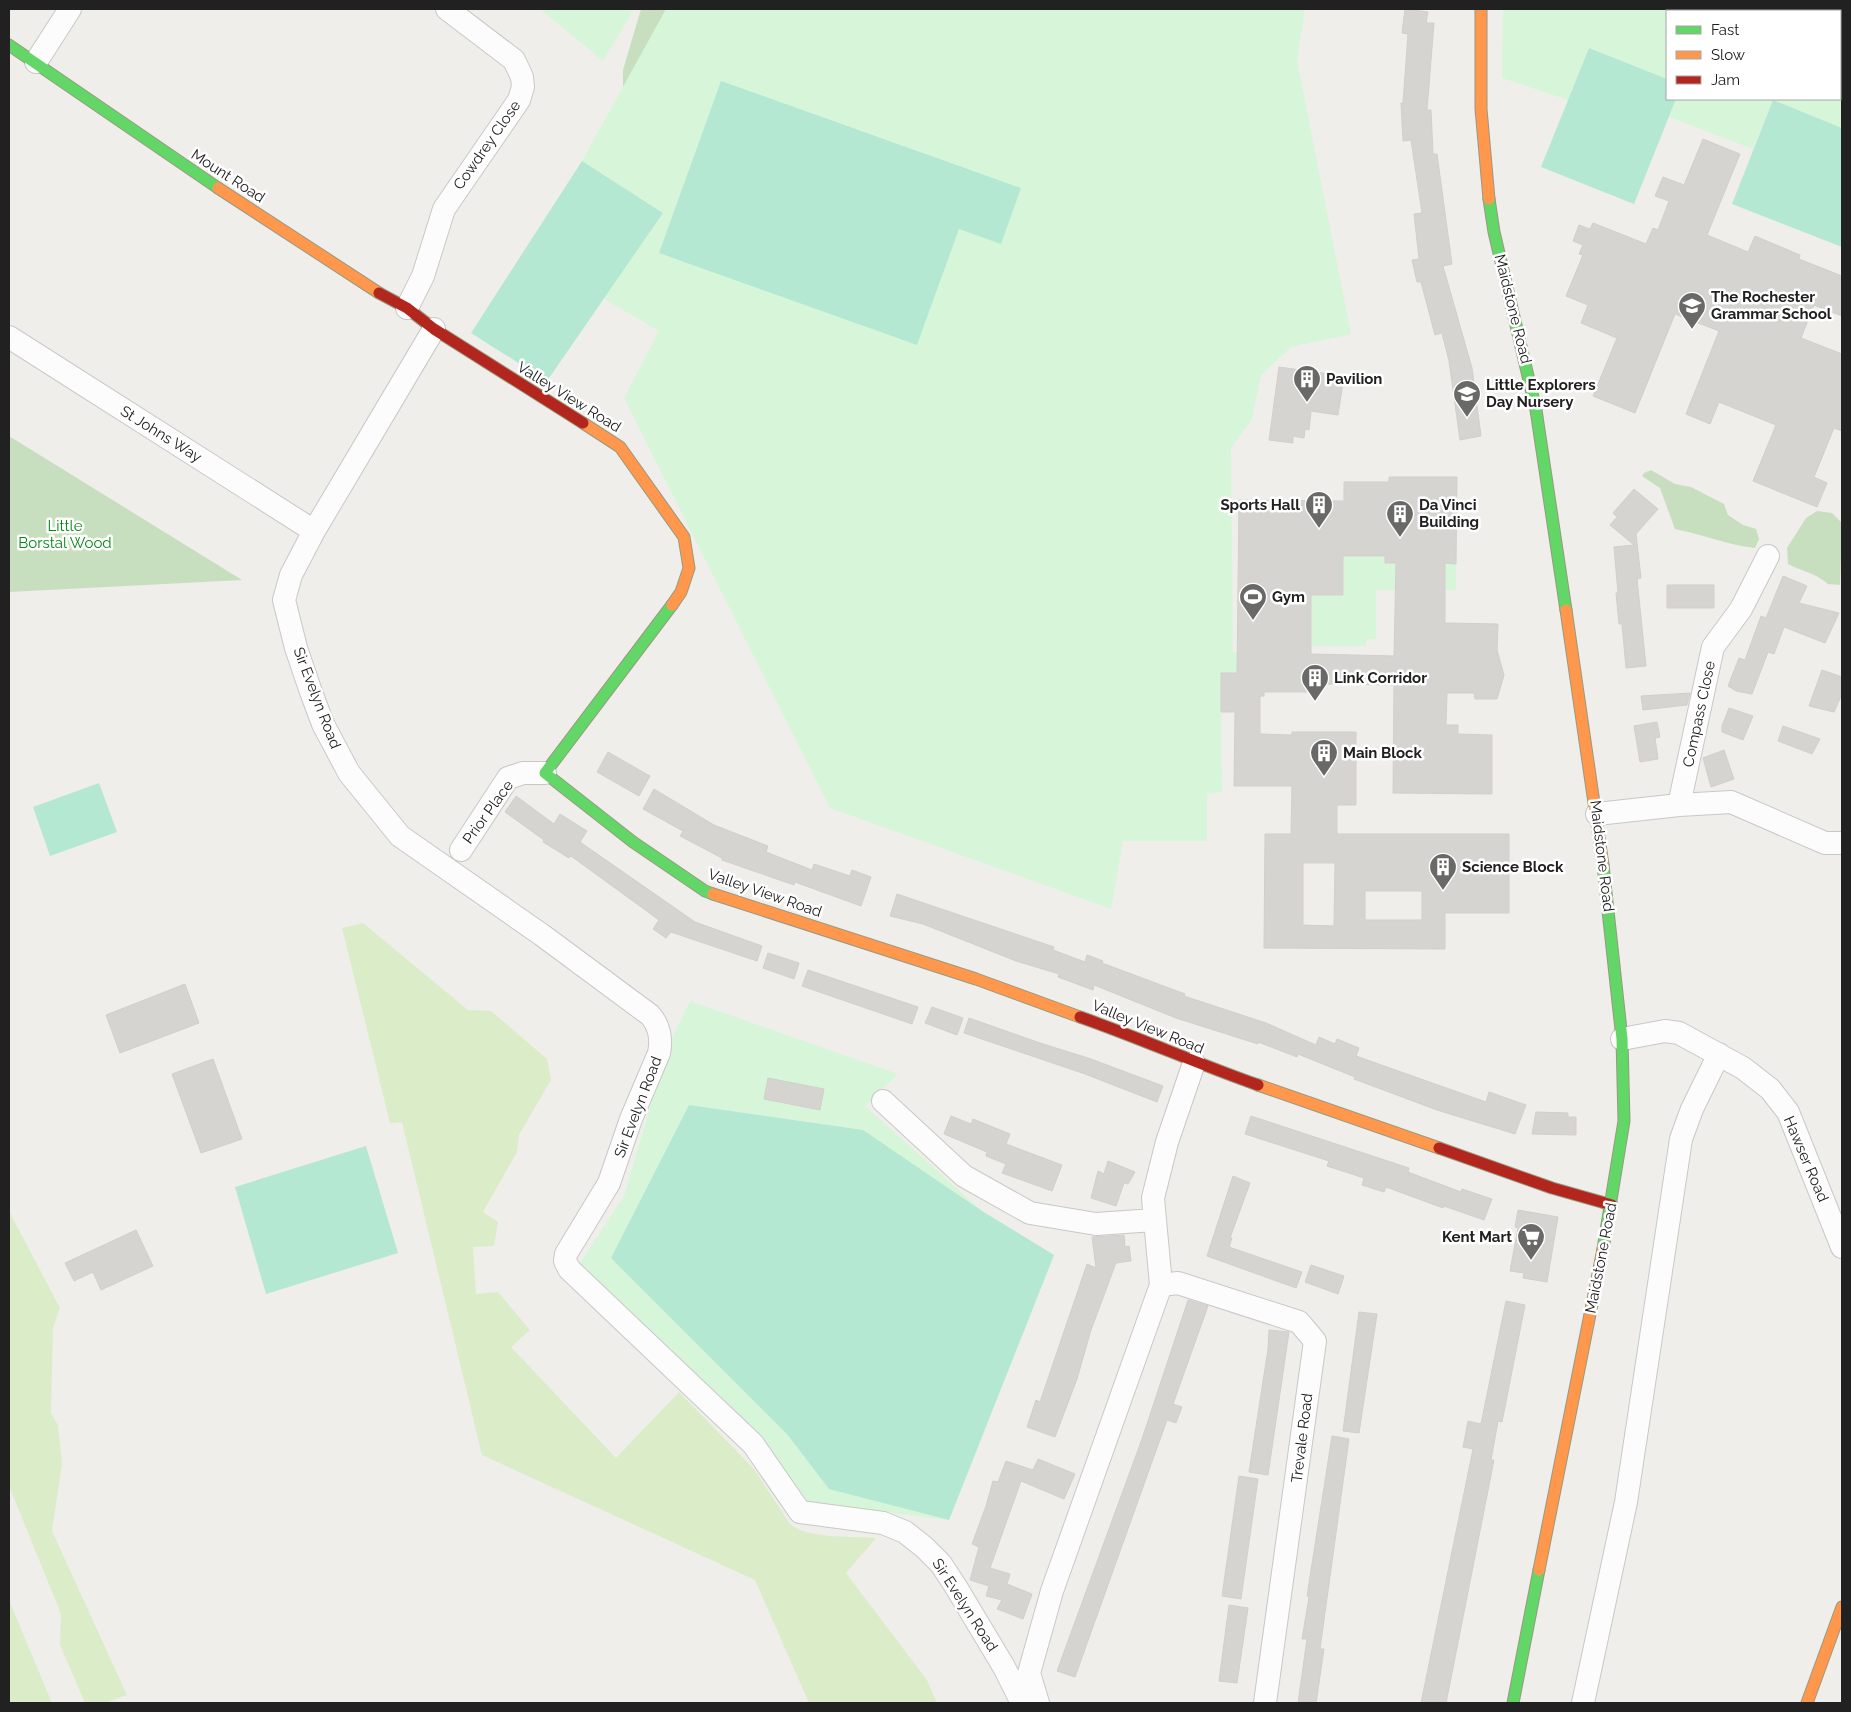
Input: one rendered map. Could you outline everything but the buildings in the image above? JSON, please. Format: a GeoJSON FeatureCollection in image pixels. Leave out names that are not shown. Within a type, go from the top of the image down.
{"type":"FeatureCollection","features":[{"type":"Feature","properties":{"kind":"street"},"geometry":{"type":"LineString","coordinates":[[36,62],[70,9]]}},
{"type":"Feature","properties":{"kind":"street","name":"Cowdrey Close"},"geometry":{"type":"LineString","coordinates":[[407,308],[423,276],[444,209],[513,112],[523,88],[522,74],[514,60],[447,9]]}},
{"type":"Feature","properties":{"kind":"street","name":"Maidstone Road"},"geometry":{"type":"LineString","coordinates":[[1481,9],[1481,109],[1492,221],[1536,410],[1597,814],[1608,899],[1622,1039],[1624,1121],[1612,1205],[1513,1703]]}},
{"type":"Feature","properties":{"kind":"street","name":"Mount Road"},"geometry":{"type":"LineString","coordinates":[[9,45],[163,152],[385,297],[407,308],[434,329]]}},
{"type":"Feature","properties":{"kind":"street","name":"Sir Evelyn Road"},"geometry":{"type":"LineString","coordinates":[[434,329],[394,393],[314,531],[291,575],[284,600],[298,654],[324,724],[349,773],[380,814],[400,836],[618,991],[650,1015],[658,1027],[660,1045],[657,1059],[631,1119],[608,1187],[566,1254],[569,1269],[754,1444],[800,1512],[883,1523],[905,1532],[924,1547],[941,1564],[956,1587],[1004,1667],[1022,1703]]}},
{"type":"Feature","properties":{"kind":"street","name":"Valley View Road"},"geometry":{"type":"LineString","coordinates":[[434,329],[620,447],[684,537],[690,568],[681,592],[545,773],[633,842],[705,891],[788,916],[976,979],[1130,1035],[1194,1062],[1552,1188],[1612,1205]]}},
{"type":"Feature","properties":{"kind":"street","name":"St Johns Way"},"geometry":{"type":"LineString","coordinates":[[9,336],[314,531]]}},
{"type":"Feature","properties":{"kind":"street","name":"Compass Close"},"geometry":{"type":"LineString","coordinates":[[1679,805],[1713,647],[1741,609],[1768,556]]}},
{"type":"Feature","properties":{"kind":"street","name":"Prior Place"},"geometry":{"type":"LineString","coordinates":[[461,850],[508,778],[523,773],[545,773]]}},
{"type":"Feature","properties":{"kind":"street"},"geometry":{"type":"LineString","coordinates":[[1597,814],[1679,805],[1731,802],[1826,843],[1842,844]]}},
{"type":"Feature","properties":{"kind":"street","name":"Hawser Road"},"geometry":{"type":"LineString","coordinates":[[1622,1039],[1665,1031],[1679,1032],[1743,1068],[1770,1090],[1788,1112],[1842,1246]]}},
{"type":"Feature","properties":{"kind":"street"},"geometry":{"type":"LineString","coordinates":[[1583,1703],[1626,1502],[1681,1139],[1692,1109],[1719,1054]]}},
{"type":"Feature","properties":{"kind":"street"},"geometry":{"type":"LineString","coordinates":[[1038,1703],[1029,1673],[1052,1591],[1161,1284],[1153,1198],[1167,1142],[1194,1062]]}},
{"type":"Feature","properties":{"kind":"street"},"geometry":{"type":"LineString","coordinates":[[883,1101],[964,1176],[1030,1213],[1096,1224],[1154,1220]]}},
{"type":"Feature","properties":{"kind":"street","name":"Trevale Road"},"geometry":{"type":"LineString","coordinates":[[1161,1284],[1178,1283],[1299,1322],[1315,1341],[1265,1703]]}},
{"type":"Feature","properties":{"kind":"street"},"geometry":{"type":"LineString","coordinates":[[1807,1703],[1837,1639],[1842,1608]]}},
{"type":"Feature","properties":{"kind":"green space"},"geometry":{"type":"Polygon","coordinates":[[[540,9],[634,9],[603,61],[540,9]]]}},
{"type":"Feature","properties":{"kind":"green space"},"geometry":{"type":"Polygon","coordinates":[[[641,9],[697,9],[623,99],[623,70],[641,9]]]}},
{"type":"Feature","properties":{"kind":"green space"},"geometry":{"type":"Polygon","coordinates":[[[666,9],[1305,9],[1297,60],[1351,334],[1291,347],[1261,375],[1252,419],[1231,448],[1233,652],[1238,652],[1238,673],[1221,673],[1222,792],[1207,794],[1207,841],[1123,841],[1111,909],[830,808],[624,398],[659,331],[604,299],[663,213],[582,161],[666,9]]]}},
{"type":"Feature","properties":{"kind":"green space"},"geometry":{"type":"Polygon","coordinates":[[[1503,9],[1842,9],[1842,128],[1773,100],[1841,100],[1841,10],[1666,10],[1666,79],[1589,48],[1568,100],[1502,78],[1503,9]]]}},
{"type":"Feature","properties":{"kind":"green space"},"geometry":{"type":"Polygon","coordinates":[[[1589,48],[1666,79],[1666,100],[1676,100],[1634,204],[1541,167],[1589,48]]]}},
{"type":"Feature","properties":{"kind":"green space"},"geometry":{"type":"Polygon","coordinates":[[[721,81],[1021,188],[1001,244],[959,229],[917,345],[659,253],[721,81]]]}},
{"type":"Feature","properties":{"kind":"green space"},"geometry":{"type":"Polygon","coordinates":[[[1676,100],[1773,100],[1753,149],[1669,117],[1676,100]]]}},
{"type":"Feature","properties":{"kind":"green space"},"geometry":{"type":"Polygon","coordinates":[[[1773,100],[1842,128],[1842,247],[1732,204],[1773,100]]]}},
{"type":"Feature","properties":{"kind":"green space"},"geometry":{"type":"Polygon","coordinates":[[[582,161],[663,213],[547,381],[471,333],[582,161]]]}},
{"type":"Feature","properties":{"kind":"green space","name":"Little Borstal Wood"},"geometry":{"type":"Polygon","coordinates":[[[9,436],[242,580],[9,592],[9,436]]]}},
{"type":"Feature","properties":{"kind":"green space"},"geometry":{"type":"Polygon","coordinates":[[[1651,470],[1675,484],[1691,487],[1724,504],[1728,515],[1743,525],[1756,529],[1759,539],[1755,548],[1675,529],[1660,488],[1642,476],[1651,470]]]}},
{"type":"Feature","properties":{"kind":"green space"},"geometry":{"type":"Polygon","coordinates":[[[1817,511],[1832,513],[1842,523],[1840,585],[1828,584],[1788,564],[1787,548],[1806,518],[1817,511]]]}},
{"type":"Feature","properties":{"kind":"green space"},"geometry":{"type":"Polygon","coordinates":[[[1343,556],[1385,556],[1385,563],[1456,564],[1456,590],[1376,590],[1376,639],[1366,639],[1366,646],[1311,646],[1311,595],[1343,595],[1343,556]]]}},
{"type":"Feature","properties":{"kind":"green space"},"geometry":{"type":"Polygon","coordinates":[[[99,783],[117,832],[50,856],[33,807],[99,783]]]}},
{"type":"Feature","properties":{"kind":"green space"},"geometry":{"type":"Polygon","coordinates":[[[363,923],[468,1010],[491,1011],[547,1059],[551,1080],[519,1135],[517,1152],[483,1212],[498,1222],[494,1246],[473,1247],[476,1294],[498,1292],[530,1330],[511,1347],[616,1458],[679,1392],[754,1469],[790,1524],[798,1529],[819,1534],[876,1538],[846,1573],[927,1680],[937,1703],[809,1703],[755,1580],[482,1455],[402,1122],[390,1123],[342,928],[363,923]]]}},
{"type":"Feature","properties":{"kind":"green space"},"geometry":{"type":"Polygon","coordinates":[[[690,1001],[898,1074],[865,1106],[982,1211],[1054,1255],[949,1520],[808,1502],[736,1412],[578,1266],[624,1196],[669,1044],[690,1001]]]}},
{"type":"Feature","properties":{"kind":"green space"},"geometry":{"type":"Polygon","coordinates":[[[689,1105],[863,1130],[982,1211],[1054,1255],[949,1520],[829,1489],[787,1434],[611,1258],[689,1105]]]}},
{"type":"Feature","properties":{"kind":"green space"},"geometry":{"type":"Polygon","coordinates":[[[366,1146],[398,1253],[266,1294],[235,1187],[366,1146]]]}},
{"type":"Feature","properties":{"kind":"green space"},"geometry":{"type":"Polygon","coordinates":[[[9,1211],[60,1308],[53,1328],[51,1413],[58,1425],[62,1464],[52,1531],[127,1695],[105,1703],[85,1703],[60,1645],[61,1616],[57,1604],[9,1486],[9,1211]]]}},
{"type":"Feature","properties":{"kind":"green space"},"geometry":{"type":"Polygon","coordinates":[[[9,1600],[52,1703],[9,1703],[9,1600]]]}},
{"type":"Feature","properties":{"kind":"traffic: fast"},"geometry":{"type":"LineString","coordinates":[[9,45],[218,188]]}},
{"type":"Feature","properties":{"kind":"traffic: fast"},"geometry":{"type":"LineString","coordinates":[[1489,199],[1494,232],[1536,410],[1566,610]]}},
{"type":"Feature","properties":{"kind":"traffic: fast"},"geometry":{"type":"LineString","coordinates":[[672,605],[545,773],[633,842],[705,891],[713,894]]}},
{"type":"Feature","properties":{"kind":"traffic: fast"},"geometry":{"type":"LineString","coordinates":[[1603,865],[1622,1039],[1624,1121],[1603,1249]]}},
{"type":"Feature","properties":{"kind":"traffic: fast"},"geometry":{"type":"LineString","coordinates":[[1513,1703],[1539,1570]]}},
{"type":"Feature","properties":{"kind":"traffic: slow"},"geometry":{"type":"LineString","coordinates":[[1481,9],[1481,109],[1489,199]]}},
{"type":"Feature","properties":{"kind":"traffic: slow"},"geometry":{"type":"LineString","coordinates":[[218,188],[379,293]]}},
{"type":"Feature","properties":{"kind":"traffic: slow"},"geometry":{"type":"LineString","coordinates":[[583,423],[620,447],[684,537],[689,568],[681,592],[672,605]]}},
{"type":"Feature","properties":{"kind":"traffic: slow"},"geometry":{"type":"LineString","coordinates":[[1566,610],[1603,865]]}},
{"type":"Feature","properties":{"kind":"traffic: slow"},"geometry":{"type":"LineString","coordinates":[[713,894],[976,979],[1080,1017]]}},
{"type":"Feature","properties":{"kind":"traffic: slow"},"geometry":{"type":"LineString","coordinates":[[1258,1085],[1439,1148]]}},
{"type":"Feature","properties":{"kind":"traffic: slow"},"geometry":{"type":"LineString","coordinates":[[1539,1570],[1603,1249]]}},
{"type":"Feature","properties":{"kind":"traffic: slow"},"geometry":{"type":"LineString","coordinates":[[1807,1703],[1842,1607]]}},
{"type":"Feature","properties":{"kind":"traffic: jam"},"geometry":{"type":"LineString","coordinates":[[379,293],[407,308],[434,329],[583,423]]}},
{"type":"Feature","properties":{"kind":"traffic: jam"},"geometry":{"type":"LineString","coordinates":[[1080,1017],[1258,1085]]}},
{"type":"Feature","properties":{"kind":"traffic: jam"},"geometry":{"type":"LineString","coordinates":[[1439,1148],[1552,1188],[1612,1205]]}},
{"type":"Feature","properties":{"kind":"place","name":"The Rochester Grammar School"},"geometry":{"type":"Point","coordinates":[1692,330]}},
{"type":"Feature","properties":{"kind":"place","name":"Pavilion"},"geometry":{"type":"Point","coordinates":[1307,403]}},
{"type":"Feature","properties":{"kind":"place","name":"Little Explorers Day Nursery"},"geometry":{"type":"Point","coordinates":[1467,418]}},
{"type":"Feature","properties":{"kind":"place","name":"Sports Hall"},"geometry":{"type":"Point","coordinates":[1319,529]}},
{"type":"Feature","properties":{"kind":"place","name":"Da Vinci Building"},"geometry":{"type":"Point","coordinates":[1400,538]}},
{"type":"Feature","properties":{"kind":"place","name":"Gym"},"geometry":{"type":"Point","coordinates":[1253,621]}},
{"type":"Feature","properties":{"kind":"place","name":"Link Corridor"},"geometry":{"type":"Point","coordinates":[1315,702]}},
{"type":"Feature","properties":{"kind":"place","name":"Main Block"},"geometry":{"type":"Point","coordinates":[1324,777]}},
{"type":"Feature","properties":{"kind":"place","name":"Science Block"},"geometry":{"type":"Point","coordinates":[1443,891]}},
{"type":"Feature","properties":{"kind":"place","name":"Kent Mart"},"geometry":{"type":"Point","coordinates":[1531,1261]}}]}
